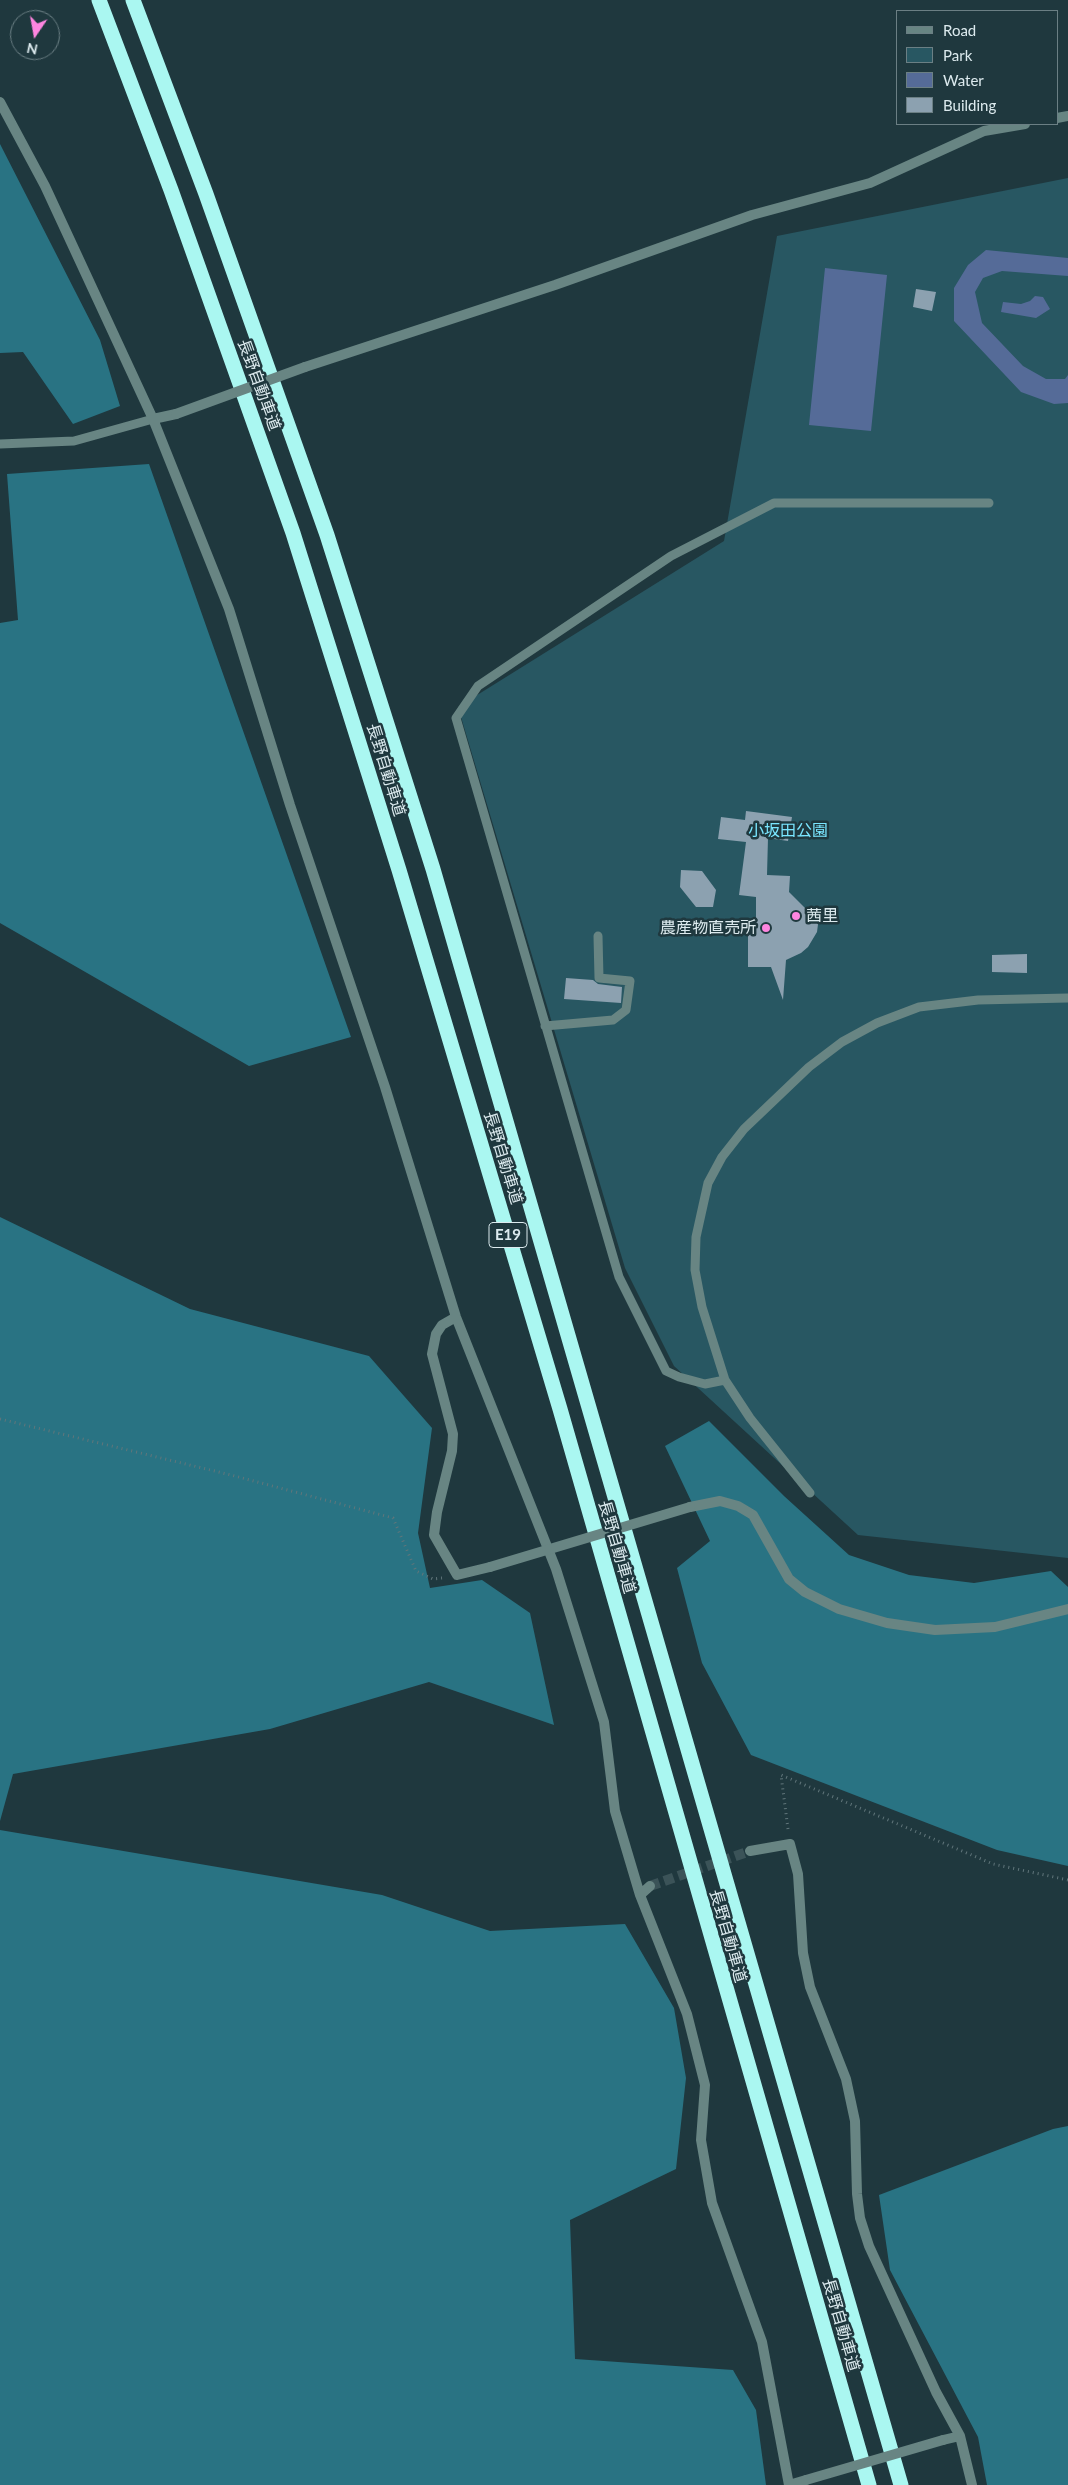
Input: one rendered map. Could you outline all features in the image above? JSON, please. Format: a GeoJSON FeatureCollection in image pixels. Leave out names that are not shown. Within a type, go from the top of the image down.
{"type":"FeatureCollection","features":[{"type":"Feature","properties":{"kind":"highway","name":"長野自動車道"},"geometry":{"type":"LineString","coordinates":[[99,0],[171,190],[294,533],[399,870],[560,1409],[868,2485]]}},
{"type":"Feature","properties":{"kind":"highway","name":"長野自動車道"},"geometry":{"type":"LineString","coordinates":[[133,0],[206,194],[327,535],[433,869],[901,2485]]}},
{"type":"Feature","properties":{"kind":"street"},"geometry":{"type":"LineString","coordinates":[[0,102],[45,186],[153,419],[229,609],[290,806],[385,1087],[456,1317],[487,1389],[564,1596],[604,1722],[615,1811],[640,1895],[688,2014],[705,2085],[702,2140],[712,2203],[762,2342],[789,2485],[960,2436]]}},
{"type":"Feature","properties":{"kind":"street"},"geometry":{"type":"LineString","coordinates":[[153,419],[176,414],[306,367],[555,285],[752,215],[870,183],[984,131],[1019,125]]}},
{"type":"Feature","properties":{"kind":"street"},"geometry":{"type":"LineString","coordinates":[[456,1317],[442,1325],[436,1334],[432,1354],[453,1434],[452,1451],[437,1512],[434,1535],[457,1575],[490,1567],[690,1507],[720,1501],[738,1506],[753,1516],[789,1579],[805,1592],[839,1609],[887,1623],[934,1630],[995,1627],[1068,1609]]}},
{"type":"Feature","properties":{"kind":"street"},"geometry":{"type":"LineString","coordinates":[[750,1851],[790,1844],[798,1874],[803,1953],[810,1987],[846,2079],[855,2121],[857,2194],[860,2218],[880,2272],[936,2392],[960,2436],[972,2485]]}},
{"type":"Feature","properties":{"kind":"street"},"geometry":{"type":"LineString","coordinates":[[640,1895],[650,1886]]}},
{"type":"Feature","properties":{"kind":"lane"},"geometry":{"type":"LineString","coordinates":[[0,444],[74,440],[153,419]]}},
{"type":"Feature","properties":{"kind":"lane"},"geometry":{"type":"LineString","coordinates":[[725,1380],[705,1384],[679,1378],[666,1371],[619,1277],[456,718],[478,686],[672,556],[774,503],[989,503]]}},
{"type":"Feature","properties":{"kind":"lane"},"geometry":{"type":"LineString","coordinates":[[545,1026],[613,1020],[626,1010],[630,981],[599,978],[598,936]]}},
{"type":"Feature","properties":{"kind":"lane"},"geometry":{"type":"LineString","coordinates":[[810,1493],[755,1425],[725,1380],[702,1307],[695,1270],[696,1238],[708,1183],[722,1157],[744,1129],[809,1067],[842,1042],[877,1023],[919,1006],[978,1000],[1068,998]]}},
{"type":"Feature","properties":{"kind":"path"},"geometry":{"type":"LineString","coordinates":[[0,1419],[231,1475],[393,1518],[416,1571],[433,1579],[457,1575]]}},
{"type":"Feature","properties":{"kind":"path"},"geometry":{"type":"LineString","coordinates":[[790,1844],[781,1775],[993,1864],[1068,1880]]}},
{"type":"Feature","properties":{"kind":"green space","name":"小坂田公園"},"geometry":{"type":"Polygon","coordinates":[[[1068,178],[1068,1558],[858,1535],[674,1366],[625,1268],[458,707],[724,541],[777,236],[1068,178]]]}},
{"type":"Feature","properties":{"kind":"shaded area"},"geometry":{"type":"Polygon","coordinates":[[[0,144],[100,340],[120,406],[73,424],[23,352],[0,353],[0,144]]]}},
{"type":"Feature","properties":{"kind":"shaded area"},"geometry":{"type":"Polygon","coordinates":[[[149,464],[351,1037],[249,1066],[0,923],[0,623],[18,620],[7,474],[149,464]]]}},
{"type":"Feature","properties":{"kind":"shaded area"},"geometry":{"type":"Polygon","coordinates":[[[0,1217],[190,1309],[369,1356],[432,1428],[418,1533],[430,1588],[482,1580],[530,1613],[554,1725],[429,1682],[270,1729],[13,1774],[0,1821],[0,1217]]]}},
{"type":"Feature","properties":{"kind":"shaded area"},"geometry":{"type":"Polygon","coordinates":[[[709,1421],[784,1496],[849,1555],[909,1575],[974,1583],[1051,1571],[1068,1587],[1068,1866],[997,1850],[751,1755],[702,1663],[677,1568],[710,1541],[665,1446],[709,1421]]]}},
{"type":"Feature","properties":{"kind":"shaded area"},"geometry":{"type":"Polygon","coordinates":[[[0,1830],[382,1895],[490,1931],[625,1924],[674,2008],[686,2078],[676,2169],[570,2220],[575,2359],[733,2370],[756,2410],[766,2485],[0,2485],[0,1830]]]}},
{"type":"Feature","properties":{"kind":"shaded area"},"geometry":{"type":"Polygon","coordinates":[[[1068,2126],[1068,2485],[987,2485],[978,2437],[890,2270],[879,2195],[1053,2129],[1068,2126]]]}},
{"type":"Feature","properties":{"kind":"water"},"geometry":{"type":"Polygon","coordinates":[[[986,250],[1068,258],[1068,276],[1002,271],[983,278],[975,292],[982,323],[1023,366],[1046,379],[1065,379],[1068,375],[1068,403],[1054,404],[1021,392],[954,321],[954,288],[968,265],[986,250]]]}},
{"type":"Feature","properties":{"kind":"water"},"geometry":{"type":"Polygon","coordinates":[[[825,268],[887,275],[871,431],[809,425],[825,268]]]}},
{"type":"Feature","properties":{"kind":"water"},"geometry":{"type":"Polygon","coordinates":[[[1035,296],[1043,297],[1050,309],[1036,318],[1001,312],[1003,302],[1021,304],[1030,301],[1035,296]]]}},
{"type":"Feature","properties":{"kind":"building"},"geometry":{"type":"Polygon","coordinates":[[[916,289],[936,292],[932,311],[913,307],[916,289]]]}},
{"type":"Feature","properties":{"kind":"building"},"geometry":{"type":"Polygon","coordinates":[[[746,811],[792,817],[788,841],[768,838],[767,875],[790,876],[789,892],[805,908],[818,909],[817,932],[808,947],[801,953],[786,960],[783,1000],[771,967],[748,967],[748,935],[756,934],[756,897],[739,895],[746,842],[718,839],[721,817],[745,820],[746,811]]]}},
{"type":"Feature","properties":{"kind":"building"},"geometry":{"type":"Polygon","coordinates":[[[681,870],[702,871],[716,890],[713,907],[696,907],[680,887],[681,870]]]}},
{"type":"Feature","properties":{"kind":"building"},"geometry":{"type":"Polygon","coordinates":[[[1027,954],[1027,973],[992,972],[992,955],[1027,954]]]}},
{"type":"Feature","properties":{"kind":"building"},"geometry":{"type":"Polygon","coordinates":[[[566,978],[593,980],[598,984],[622,987],[621,1003],[564,999],[566,978]]]}},
{"type":"Feature","properties":{"kind":"tunnel"},"geometry":{"type":"LineString","coordinates":[[650,1886],[750,1851]]}},
{"type":"Feature","properties":{"kind":"place","name":"茜里"},"geometry":{"type":"Point","coordinates":[796,916]}},
{"type":"Feature","properties":{"kind":"place","name":"農産物直売所"},"geometry":{"type":"Point","coordinates":[766,928]}}]}
